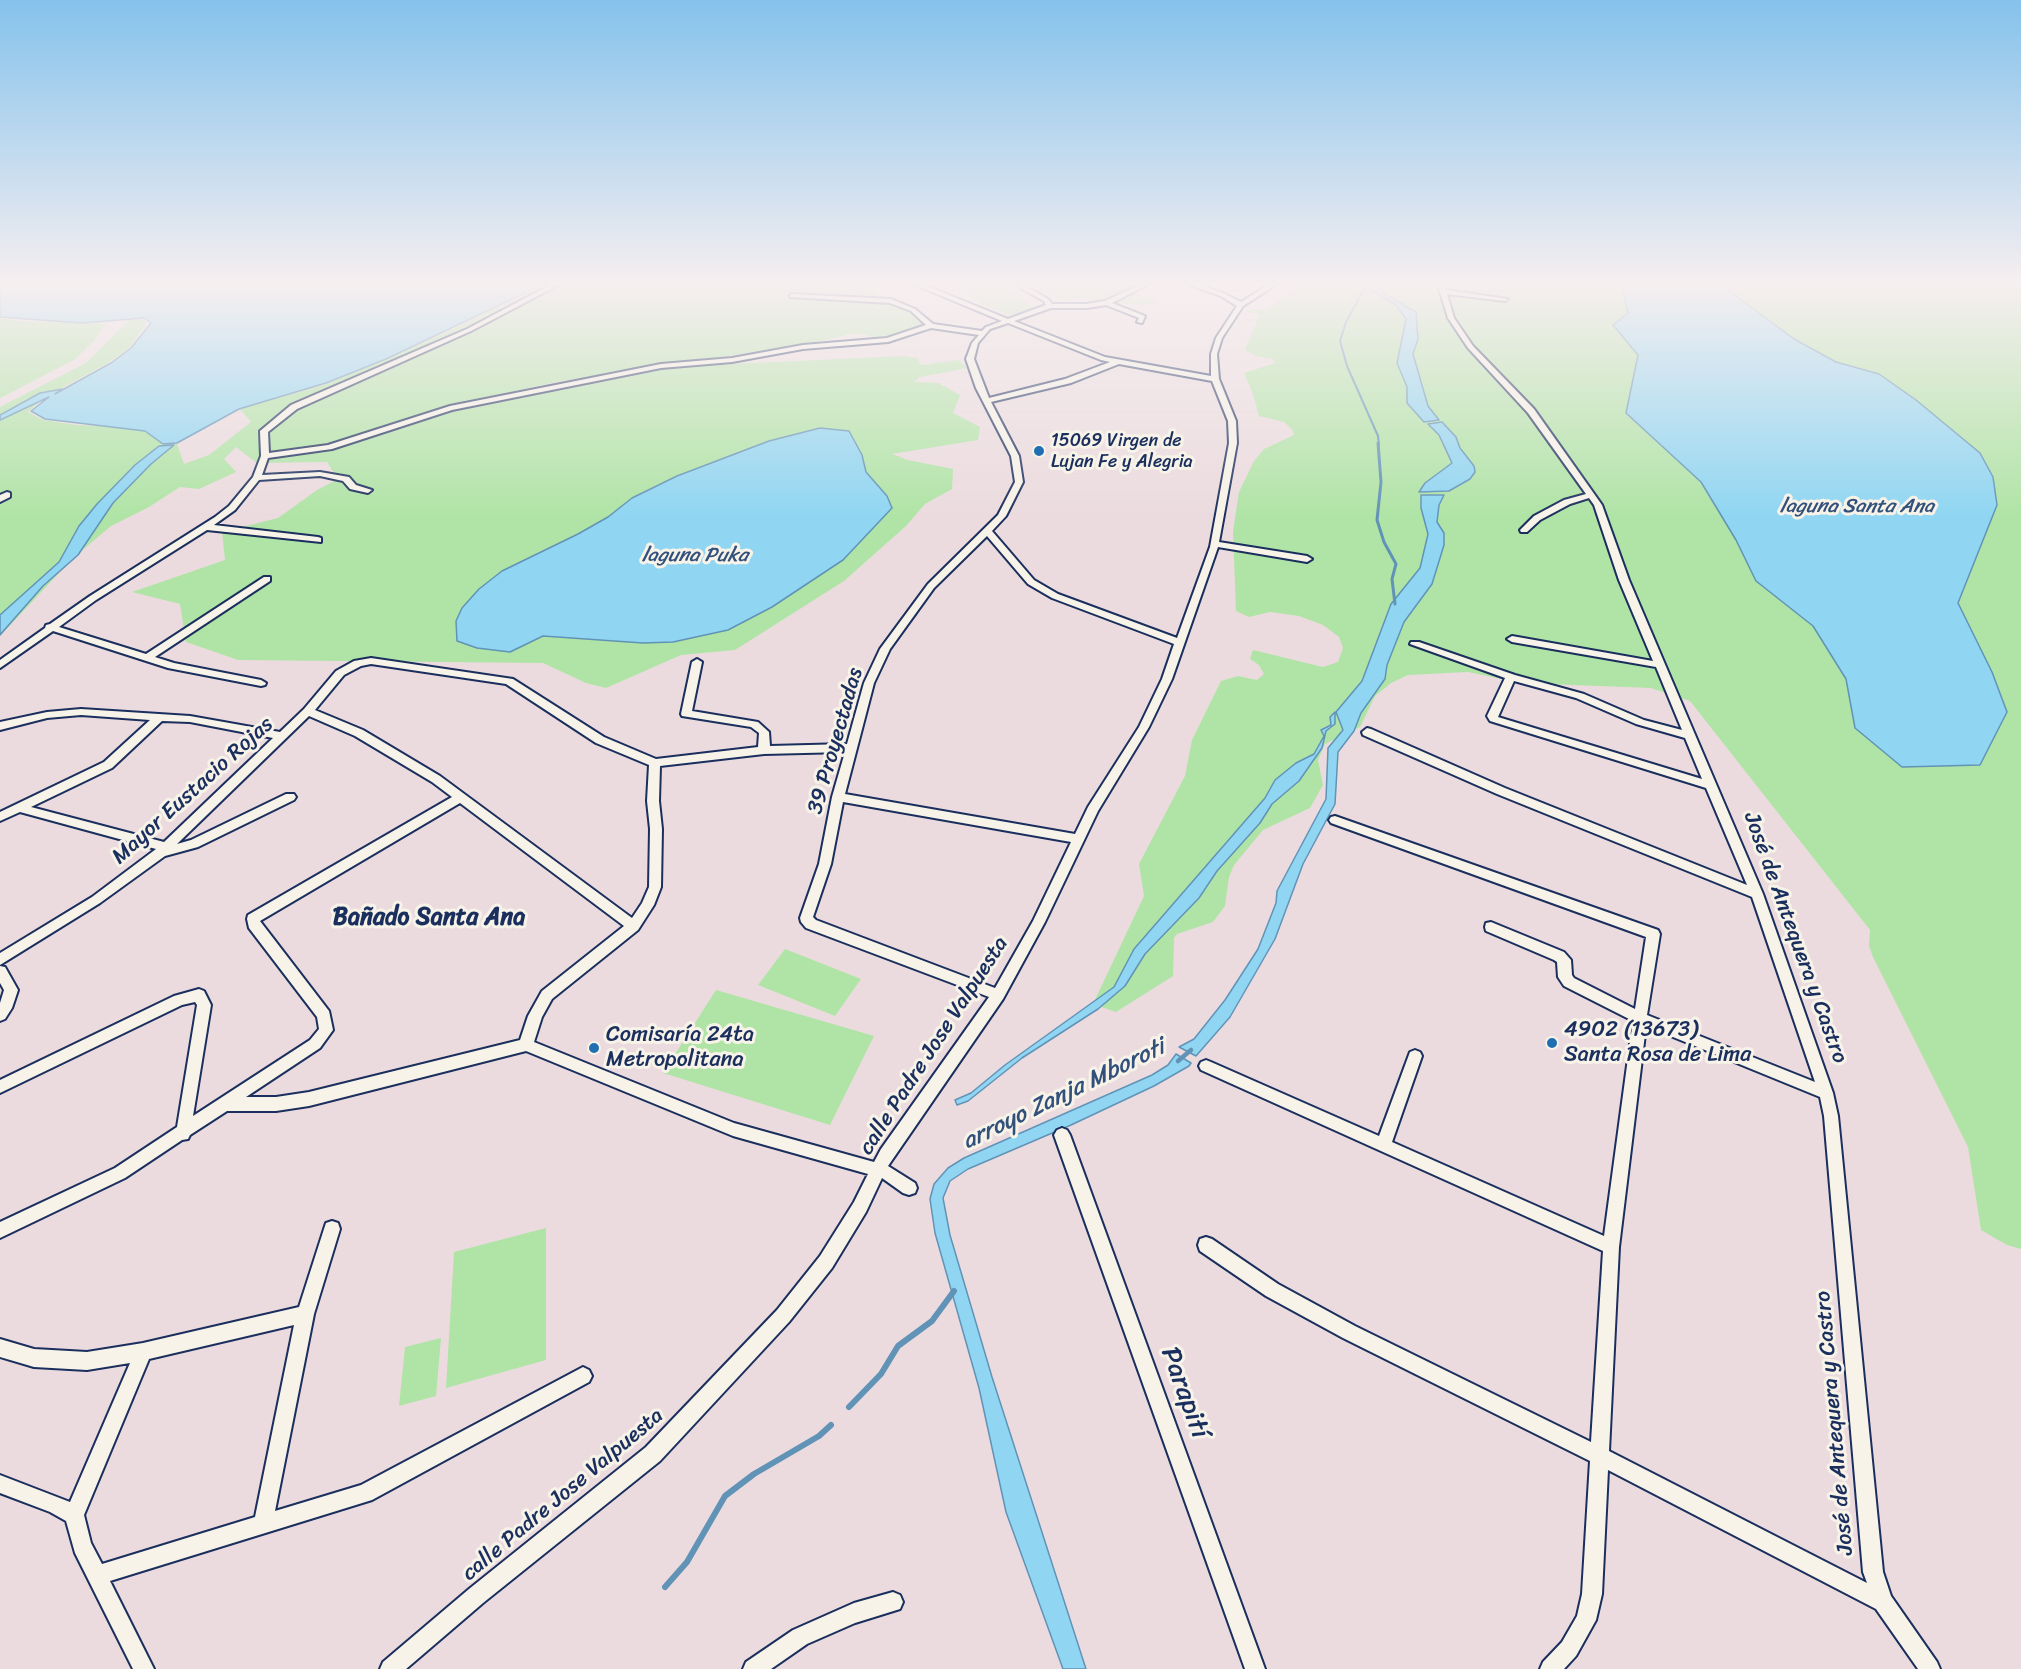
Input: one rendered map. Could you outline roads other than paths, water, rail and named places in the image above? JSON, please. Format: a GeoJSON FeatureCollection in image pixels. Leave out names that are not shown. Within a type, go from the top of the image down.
{"type":"FeatureCollection","features":[{"type":"Feature","properties":{"kind":"street"},"geometry":{"type":"LineString","coordinates":[[0,664],[49,627],[232,508],[257,478],[265,456],[264,431],[294,407],[402,360]]}},
{"type":"Feature","properties":{"kind":"street"},"geometry":{"type":"LineString","coordinates":[[265,456],[329,447],[450,408],[522,392],[661,366],[733,360]]}},
{"type":"Feature","properties":{"kind":"street","name":"39 Proyectadas"},"geometry":{"type":"LineString","coordinates":[[970,360],[987,401],[1015,456],[1019,482],[1002,516],[931,586],[895,634],[869,683],[838,797],[825,864],[806,918],[807,922],[998,995]]}},
{"type":"Feature","properties":{"kind":"street"},"geometry":{"type":"LineString","coordinates":[[1112,360],[1215,379]]}},
{"type":"Feature","properties":{"kind":"street","name":"calle Padre Jose Valpuesta"},"geometry":{"type":"LineString","coordinates":[[390,1669],[476,1596],[653,1454],[783,1316],[831,1253],[860,1208],[886,1154],[998,995],[1039,922],[1107,786],[1144,727],[1167,679],[1204,580],[1214,544],[1230,465],[1234,431],[1215,379],[1215,360]]}},
{"type":"Feature","properties":{"kind":"street","name":"José de Antequera y Castro"},"geometry":{"type":"LineString","coordinates":[[1482,360],[1531,411],[1591,495],[1607,527],[1624,580],[1757,894],[1826,1093],[1831,1116],[1873,1572],[1883,1602],[1930,1669]]}},
{"type":"Feature","properties":{"kind":"street"},"geometry":{"type":"LineString","coordinates":[[987,401],[1058,384],[1118,362]]}},
{"type":"Feature","properties":{"kind":"street"},"geometry":{"type":"LineString","coordinates":[[257,478],[320,474],[346,479],[353,487],[368,490]]}},
{"type":"Feature","properties":{"kind":"street"},"geometry":{"type":"LineString","coordinates":[[1524,530],[1537,518],[1567,502],[1591,495]]}},
{"type":"Feature","properties":{"kind":"street"},"geometry":{"type":"LineString","coordinates":[[206,527],[318,540]]}},
{"type":"Feature","properties":{"kind":"street"},"geometry":{"type":"LineString","coordinates":[[987,531],[1031,582],[1055,597],[1180,643]]}},
{"type":"Feature","properties":{"kind":"street"},"geometry":{"type":"LineString","coordinates":[[1214,544],[1307,559]]}},
{"type":"Feature","properties":{"kind":"street"},"geometry":{"type":"LineString","coordinates":[[147,658],[267,579]]}},
{"type":"Feature","properties":{"kind":"street"},"geometry":{"type":"LineString","coordinates":[[49,627],[147,658],[261,683]]}},
{"type":"Feature","properties":{"kind":"street"},"geometry":{"type":"LineString","coordinates":[[1512,639],[1660,665]]}},
{"type":"Feature","properties":{"kind":"street"},"geometry":{"type":"LineString","coordinates":[[1415,644],[1511,677],[1580,696],[1640,722],[1688,735]]}},
{"type":"Feature","properties":{"kind":"street","name":"Mayor Eustacio Rojas"},"geometry":{"type":"LineString","coordinates":[[0,960],[96,900],[163,849],[308,711],[340,673],[353,665],[371,661],[508,681],[600,740],[655,763]]}},
{"type":"Feature","properties":{"kind":"street"},"geometry":{"type":"LineString","coordinates":[[697,662],[686,714],[754,724],[764,732],[764,750]]}},
{"type":"Feature","properties":{"kind":"street"},"geometry":{"type":"LineString","coordinates":[[1511,677],[1492,716],[1494,719],[1710,785]]}},
{"type":"Feature","properties":{"kind":"street"},"geometry":{"type":"LineString","coordinates":[[308,711],[358,733],[436,779],[633,926]]}},
{"type":"Feature","properties":{"kind":"street"},"geometry":{"type":"LineString","coordinates":[[0,726],[65,713],[161,716],[282,736]]}},
{"type":"Feature","properties":{"kind":"street"},"geometry":{"type":"LineString","coordinates":[[0,817],[108,765],[161,716]]}},
{"type":"Feature","properties":{"kind":"street"},"geometry":{"type":"LineString","coordinates":[[1367,732],[1512,796],[1757,894]]}},
{"type":"Feature","properties":{"kind":"street"},"geometry":{"type":"LineString","coordinates":[[526,1045],[535,1016],[547,995],[633,926],[642,916],[655,887],[655,763],[764,750],[851,748]]}},
{"type":"Feature","properties":{"kind":"street"},"geometry":{"type":"LineString","coordinates":[[0,1230],[120,1173],[183,1134],[315,1044],[326,1030],[324,1015],[254,924],[253,919],[400,834],[460,796]]}},
{"type":"Feature","properties":{"kind":"street"},"geometry":{"type":"LineString","coordinates":[[19,808],[163,849],[194,844],[290,797]]}},
{"type":"Feature","properties":{"kind":"street"},"geometry":{"type":"LineString","coordinates":[[838,797],[1079,839]]}},
{"type":"Feature","properties":{"kind":"street"},"geometry":{"type":"LineString","coordinates":[[1335,820],[1653,934],[1611,1247],[1592,1594],[1586,1620],[1569,1649],[1550,1669]]}},
{"type":"Feature","properties":{"kind":"street"},"geometry":{"type":"LineString","coordinates":[[1491,927],[1564,960],[1565,977],[1569,982],[1640,1018],[1826,1093]]}},
{"type":"Feature","properties":{"kind":"street"},"geometry":{"type":"LineString","coordinates":[[0,970],[11,990],[7,1004],[0,1015]]}},
{"type":"Feature","properties":{"kind":"street"},"geometry":{"type":"LineString","coordinates":[[0,1087],[179,1000],[199,995],[204,1005],[183,1134]]}},
{"type":"Feature","properties":{"kind":"street"},"geometry":{"type":"LineString","coordinates":[[226,1104],[276,1104],[309,1099],[526,1045],[733,1129],[889,1173],[909,1188]]}},
{"type":"Feature","properties":{"kind":"street"},"geometry":{"type":"LineString","coordinates":[[1384,1144],[1415,1056]]}},
{"type":"Feature","properties":{"kind":"street"},"geometry":{"type":"LineString","coordinates":[[1206,1066],[1611,1247]]}},
{"type":"Feature","properties":{"kind":"street","name":"Parapití"},"geometry":{"type":"LineString","coordinates":[[1062,1135],[1255,1669]]}},
{"type":"Feature","properties":{"kind":"street"},"geometry":{"type":"LineString","coordinates":[[263,1524],[305,1314],[332,1229]]}},
{"type":"Feature","properties":{"kind":"street"},"geometry":{"type":"LineString","coordinates":[[1206,1245],[1272,1290],[1340,1327],[1598,1455],[1883,1602]]}},
{"type":"Feature","properties":{"kind":"street"},"geometry":{"type":"LineString","coordinates":[[0,1348],[34,1358],[87,1361],[144,1352],[305,1314]]}},
{"type":"Feature","properties":{"kind":"street"},"geometry":{"type":"LineString","coordinates":[[144,1352],[74,1515],[82,1546],[99,1575],[144,1669]]}},
{"type":"Feature","properties":{"kind":"street"},"geometry":{"type":"LineString","coordinates":[[99,1575],[365,1493],[583,1376]]}},
{"type":"Feature","properties":{"kind":"street"},"geometry":{"type":"LineString","coordinates":[[0,1484],[55,1505],[74,1515]]}},
{"type":"Feature","properties":{"kind":"street"},"geometry":{"type":"LineString","coordinates":[[753,1669],[800,1637],[854,1613],[893,1602]]}},
{"type":"Feature","properties":{"kind":"water"},"geometry":{"type":"Polygon","coordinates":[[[115,360],[384,360],[326,383],[239,409],[177,443],[163,444],[145,431],[45,419],[31,411],[49,397],[0,420],[0,415],[40,393],[63,389],[55,394],[115,360]]]}},
{"type":"Feature","properties":{"kind":"water"},"geometry":{"type":"Polygon","coordinates":[[[1398,360],[1415,360],[1428,406],[1439,420],[1424,422],[1407,403],[1407,387],[1398,360]]]}},
{"type":"Feature","properties":{"kind":"water","name":"laguna Santa Ana"},"geometry":{"type":"Polygon","coordinates":[[[1637,360],[1832,360],[1879,374],[1916,400],[1980,453],[1993,477],[1997,505],[1958,603],[1992,672],[2007,712],[1980,765],[1902,767],[1855,728],[1846,679],[1813,626],[1756,581],[1736,540],[1701,482],[1626,413],[1637,360]]]}},
{"type":"Feature","properties":{"kind":"water"},"geometry":{"type":"Polygon","coordinates":[[[1442,422],[1456,437],[1460,448],[1474,466],[1475,472],[1470,479],[1449,491],[1419,492],[1425,483],[1452,463],[1439,435],[1428,424],[1442,422]]]}},
{"type":"Feature","properties":{"kind":"water","name":"laguna Puka"},"geometry":{"type":"Polygon","coordinates":[[[820,428],[849,431],[862,455],[866,472],[887,496],[892,508],[843,560],[772,607],[728,630],[673,642],[643,643],[543,636],[510,652],[477,648],[457,641],[456,621],[462,608],[479,589],[502,571],[578,534],[608,517],[632,498],[677,476],[769,441],[820,428]]]}},
{"type":"Feature","properties":{"kind":"water"},"geometry":{"type":"Polygon","coordinates":[[[174,445],[151,464],[113,503],[78,555],[43,586],[0,635],[0,615],[59,562],[79,526],[97,504],[135,465],[159,446],[174,445]]]}},
{"type":"Feature","properties":{"kind":"water"},"geometry":{"type":"Polygon","coordinates":[[[1421,495],[1444,495],[1439,505],[1437,522],[1444,533],[1444,545],[1432,584],[1404,622],[1387,665],[1385,679],[1361,713],[1354,731],[1338,752],[1335,804],[1303,864],[1275,939],[1230,1017],[1196,1056],[1179,1047],[1194,1039],[1225,1000],[1258,949],[1276,903],[1277,891],[1326,799],[1328,748],[1343,730],[1336,712],[1362,681],[1391,604],[1420,568],[1428,534],[1421,508],[1421,495]]]}},
{"type":"Feature","properties":{"kind":"water"},"geometry":{"type":"Polygon","coordinates":[[[1335,712],[1335,724],[1326,731],[1322,748],[1299,781],[1272,804],[1260,823],[1217,871],[1199,898],[1145,954],[1125,986],[1098,1009],[1022,1058],[968,1101],[957,1105],[955,1100],[971,1093],[1005,1065],[1114,987],[1134,949],[1265,798],[1275,780],[1296,763],[1314,754],[1324,736],[1321,730],[1331,725],[1330,717],[1335,712]]]}},
{"type":"Feature","properties":{"kind":"water"},"geometry":{"type":"Polygon","coordinates":[[[1176,1054],[1191,1063],[1189,1066],[1154,1086],[1071,1125],[968,1169],[950,1181],[943,1198],[950,1235],[992,1377],[1086,1669],[1063,1669],[1006,1512],[979,1388],[935,1233],[930,1199],[934,1184],[948,1168],[964,1158],[1152,1075],[1168,1065],[1176,1054]]]}},
{"type":"Feature","properties":{"kind":"waterway","name":"arroyo Zanja Mboroti"},"geometry":{"type":"LineString","coordinates":[[1345,360],[1378,436],[1379,445]]}},
{"type":"Feature","properties":{"kind":"waterway","name":"arroyo Zanja Mboroti"},"geometry":{"type":"LineString","coordinates":[[1378,443],[1381,482],[1377,520],[1384,542],[1396,564],[1392,579],[1395,604]]}},
{"type":"Feature","properties":{"kind":"waterway","name":"arroyo Zanja Mboroti"},"geometry":{"type":"LineString","coordinates":[[1178,1061],[1191,1050]]}},
{"type":"Feature","properties":{"kind":"waterway"},"geometry":{"type":"LineString","coordinates":[[849,1407],[881,1374],[898,1346],[932,1321],[954,1291]]}},
{"type":"Feature","properties":{"kind":"waterway"},"geometry":{"type":"LineString","coordinates":[[665,1587],[687,1562],[725,1496],[754,1474],[819,1436],[831,1425]]}},
{"type":"Feature","properties":{"kind":"place","name":"15069 Virgen de Lujan Fe y Alegria"},"geometry":{"type":"Point","coordinates":[1039,451]}},
{"type":"Feature","properties":{"kind":"place","name":"4902 (13673) Santa Rosa de Lima"},"geometry":{"type":"Point","coordinates":[1552,1043]}},
{"type":"Feature","properties":{"kind":"place","name":"Comisaría 24ta Metropolitana"},"geometry":{"type":"Point","coordinates":[594,1048]}},
{"type":"Feature","properties":{"kind":"district","name":"Bañado Santa Ana"},"geometry":{"type":"Point","coordinates":[429,918]}}]}
